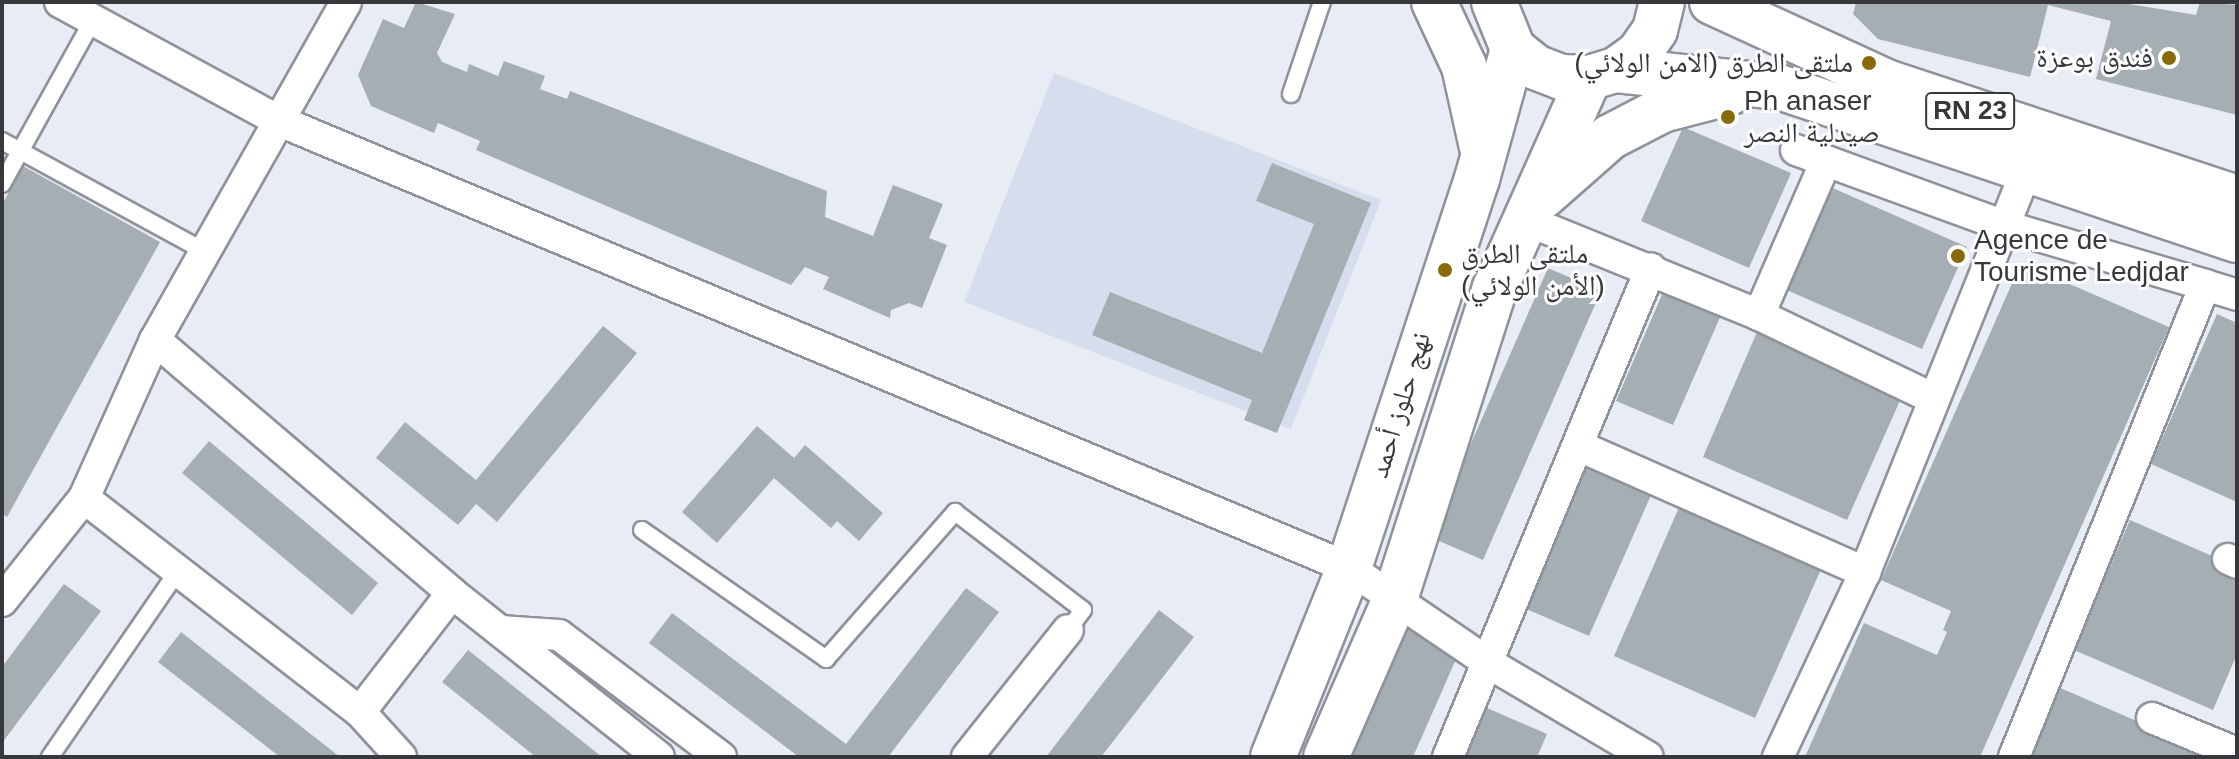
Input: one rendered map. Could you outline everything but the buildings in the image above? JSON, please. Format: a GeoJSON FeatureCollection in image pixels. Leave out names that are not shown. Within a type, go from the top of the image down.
{"type":"FeatureCollection","features":[{"type":"Feature","properties":{"kind":"main road"},"geometry":{"type":"LineString","coordinates":[[1434,2],[1464,66],[1483,152]]}},
{"type":"Feature","properties":{"kind":"main road"},"geometry":{"type":"LineString","coordinates":[[1602,74],[1639,53],[1655,30],[1662,2]]}},
{"type":"Feature","properties":{"kind":"main road","name":"RN 23"},"geometry":{"type":"LineString","coordinates":[[1712,2],[1745,13],[2033,153],[2237,198]]}},
{"type":"Feature","properties":{"kind":"main road"},"geometry":{"type":"LineString","coordinates":[[1494,19],[1535,67],[1561,77],[1602,74],[1779,87],[2033,153],[2237,240]]}},
{"type":"Feature","properties":{"kind":"main road","name":"نهج حلوز أحمد"},"geometry":{"type":"LineString","coordinates":[[1273,757],[1349,568],[1483,152],[1494,19]]}},
{"type":"Feature","properties":{"kind":"main road","name":"نهج حلوز أحمد"},"geometry":{"type":"LineString","coordinates":[[1326,757],[1395,599],[1495,288],[1523,219],[1602,74]]}},
{"type":"Feature","properties":{"kind":"main road"},"geometry":{"type":"LineString","coordinates":[[1523,219],[1562,174],[1610,137],[1662,110],[1705,98],[1779,87]]}},
{"type":"Feature","properties":{"kind":"street"},"geometry":{"type":"LineString","coordinates":[[60,2],[277,120],[1349,568],[1490,664],[1648,757]]}},
{"type":"Feature","properties":{"kind":"street"},"geometry":{"type":"LineString","coordinates":[[2,601],[15,562],[84,498],[155,340],[346,2]]}},
{"type":"Feature","properties":{"kind":"street"},"geometry":{"type":"LineString","coordinates":[[1796,150],[2005,226],[2237,295]]}},
{"type":"Feature","properties":{"kind":"street"},"geometry":{"type":"LineString","coordinates":[[1778,757],[1865,572],[1932,398],[2033,153]]}},
{"type":"Feature","properties":{"kind":"street"},"geometry":{"type":"LineString","coordinates":[[1759,315],[1826,161]]}},
{"type":"Feature","properties":{"kind":"street"},"geometry":{"type":"LineString","coordinates":[[1523,219],[1651,268],[1759,315],[1932,398]]}},
{"type":"Feature","properties":{"kind":"street"},"geometry":{"type":"LineString","coordinates":[[1448,757],[1490,664],[1651,268]]}},
{"type":"Feature","properties":{"kind":"street"},"geometry":{"type":"LineString","coordinates":[[2014,757],[2205,285]]}},
{"type":"Feature","properties":{"kind":"street"},"geometry":{"type":"LineString","coordinates":[[155,340],[452,593],[659,757]]}},
{"type":"Feature","properties":{"kind":"street"},"geometry":{"type":"LineString","coordinates":[[1579,446],[1865,572]]}},
{"type":"Feature","properties":{"kind":"street"},"geometry":{"type":"LineString","coordinates":[[84,498],[360,712],[401,757]]}},
{"type":"Feature","properties":{"kind":"street"},"geometry":{"type":"LineString","coordinates":[[360,712],[452,593]]}},
{"type":"Feature","properties":{"kind":"street"},"geometry":{"type":"LineString","coordinates":[[967,757],[1068,630]]}},
{"type":"Feature","properties":{"kind":"street"},"geometry":{"type":"LineString","coordinates":[[500,631],[559,635],[721,757]]}},
{"type":"Feature","properties":{"kind":"street"},"geometry":{"type":"LineString","coordinates":[[2152,718],[2237,753]]}},
{"type":"Feature","properties":{"kind":"lane"},"geometry":{"type":"LineString","coordinates":[[1291,94],[1322,2]]}},
{"type":"Feature","properties":{"kind":"lane"},"geometry":{"type":"LineString","coordinates":[[2,184],[93,20]]}},
{"type":"Feature","properties":{"kind":"lane"},"geometry":{"type":"LineString","coordinates":[[2,141],[204,251]]}},
{"type":"Feature","properties":{"kind":"lane"},"geometry":{"type":"LineString","coordinates":[[642,530],[826,659],[955,512],[1083,610],[1068,630]]}},
{"type":"Feature","properties":{"kind":"lane"},"geometry":{"type":"LineString","coordinates":[[50,757],[178,571]]}},
{"type":"Feature","properties":{"kind":"shaded area"},"geometry":{"type":"Polygon","coordinates":[[[1054,73],[1381,200],[1291,429],[964,302],[1054,73]]]}},
{"type":"Feature","properties":{"kind":"place","name":"فندق بوعزة"},"geometry":{"type":"Point","coordinates":[2169,58]}},
{"type":"Feature","properties":{"kind":"place","name":"ملتقى الطرق (الامن الولائي)"},"geometry":{"type":"Point","coordinates":[1869,63]}},
{"type":"Feature","properties":{"kind":"place","name":"Ph anaser صيدلية النصر"},"geometry":{"type":"Point","coordinates":[1728,117]}},
{"type":"Feature","properties":{"kind":"place","name":"Agence de Tourisme Ledjdar"},"geometry":{"type":"Point","coordinates":[1958,256]}},
{"type":"Feature","properties":{"kind":"place","name":"ملتقى الطرق (الأمن الولائي)"},"geometry":{"type":"Point","coordinates":[1445,270]}}]}
